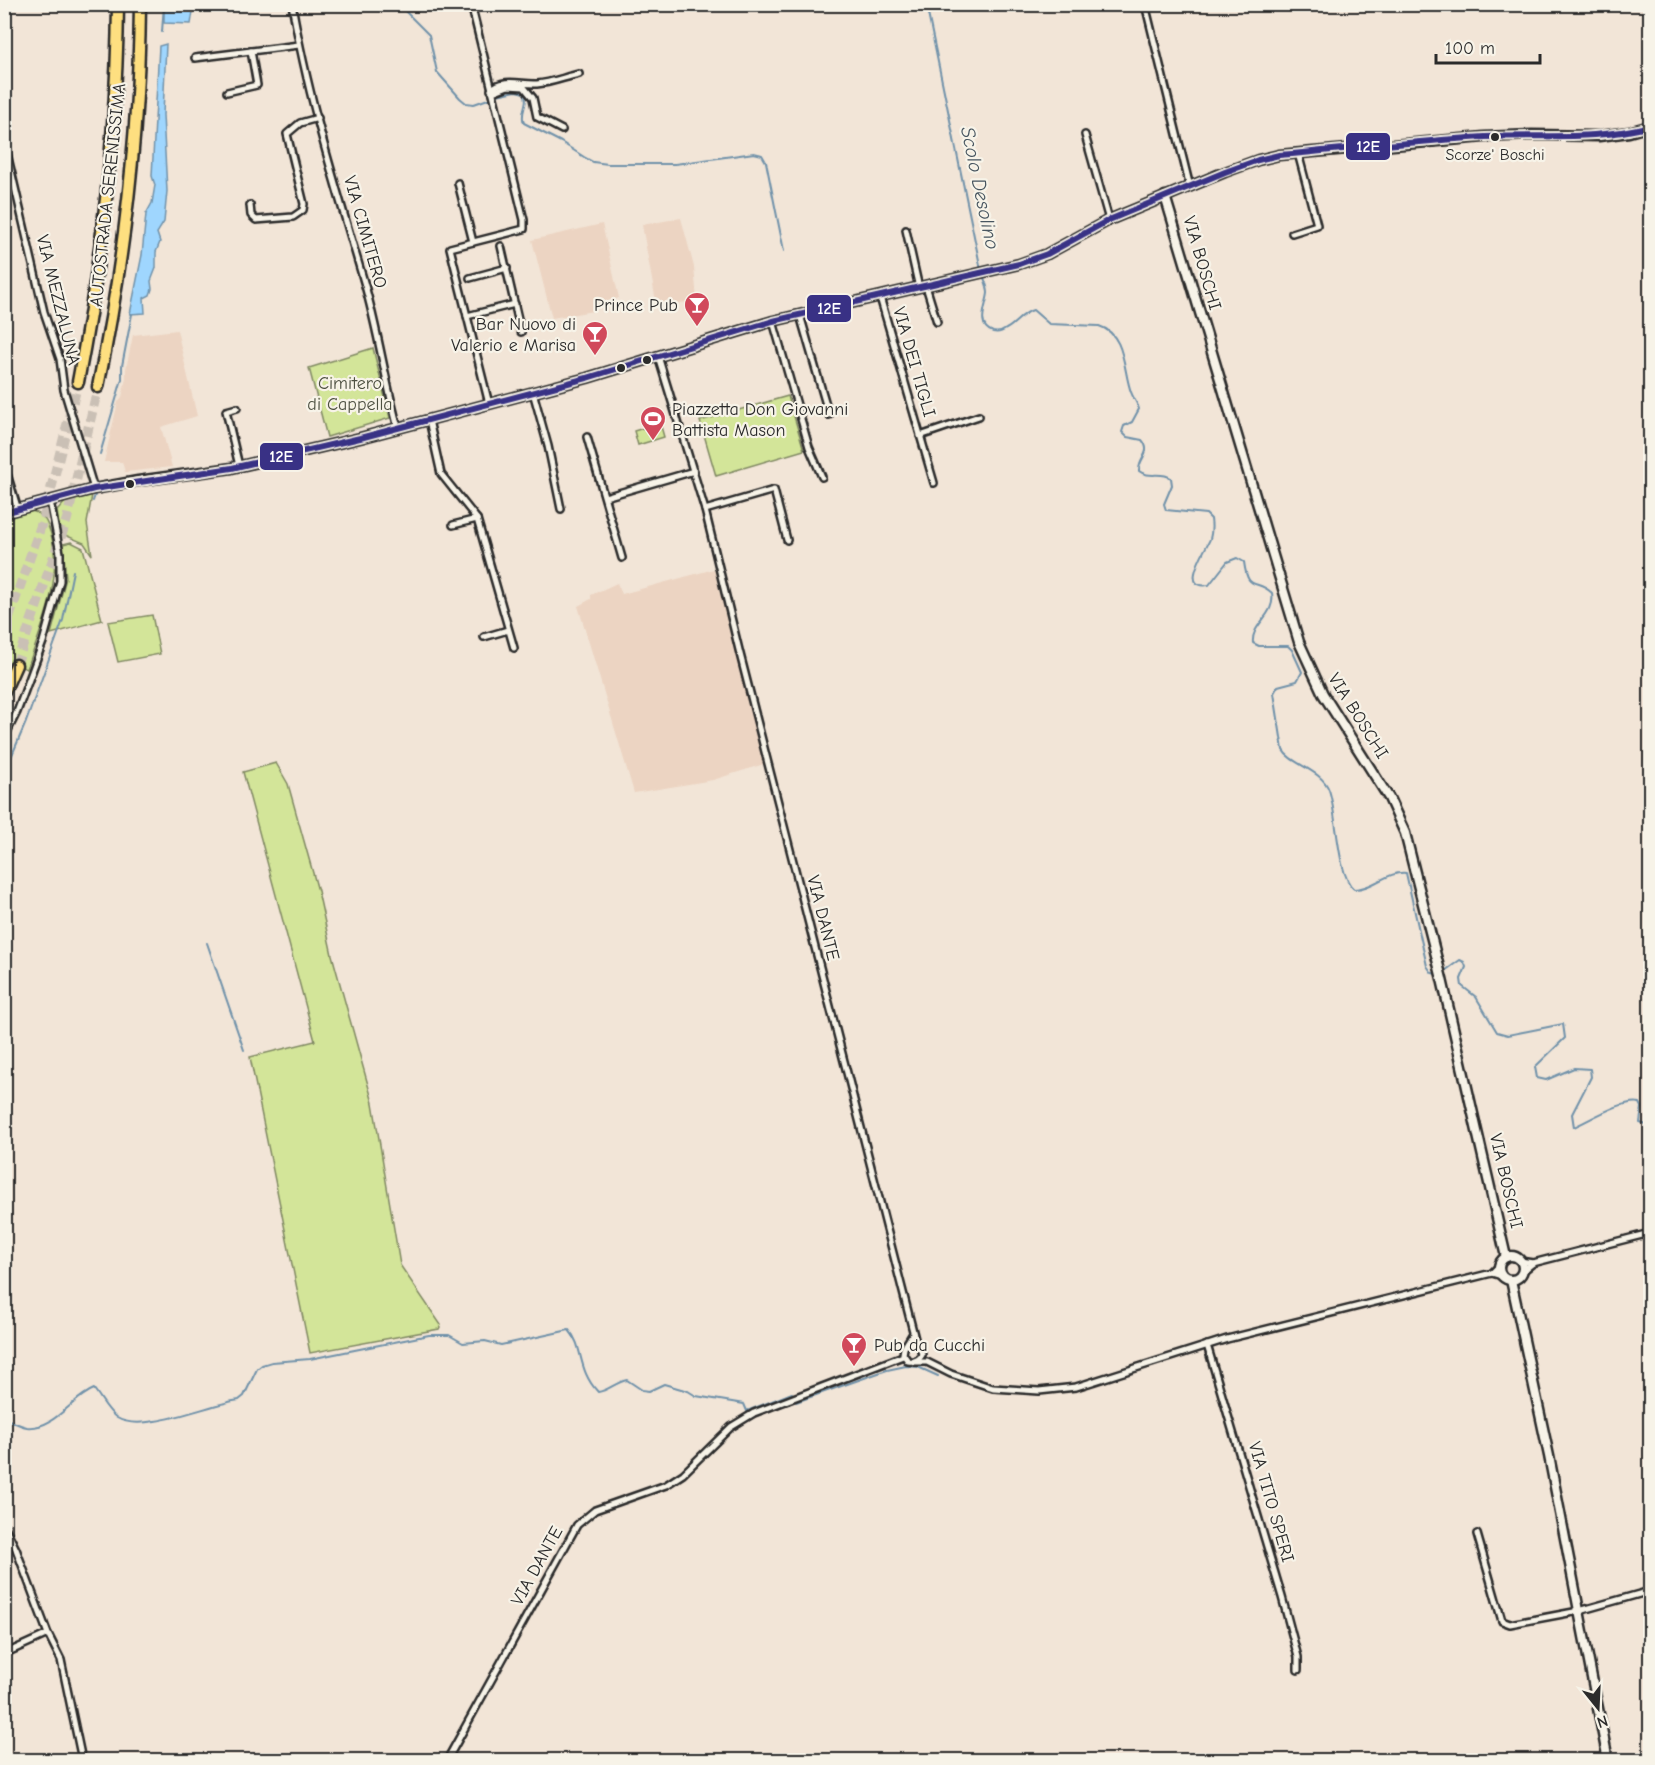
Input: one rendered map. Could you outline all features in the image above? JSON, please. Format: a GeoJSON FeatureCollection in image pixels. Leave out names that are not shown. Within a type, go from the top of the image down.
{"type":"FeatureCollection","features":[{"type":"Feature","properties":{"kind":"highway","name":"AUTOSTRADA SERENISSIMA"},"geometry":{"type":"LineString","coordinates":[[78,382],[100,255],[109,183],[115,113],[118,4]]}},
{"type":"Feature","properties":{"kind":"highway","name":"AUTOSTRADA SERENISSIMA"},"geometry":{"type":"LineString","coordinates":[[98,387],[121,260],[130,187],[136,116],[140,4]]}},
{"type":"Feature","properties":{"kind":"highway"},"geometry":{"type":"LineString","coordinates":[[4,692],[16,665]]}},
{"type":"Feature","properties":{"kind":"main road"},"geometry":{"type":"LineString","coordinates":[[4,513],[94,489],[239,466],[398,428],[533,392],[773,321],[1033,260],[1109,220],[1258,160],[1297,153],[1484,137],[1599,136],[1629,132],[1650,126]]}},
{"type":"Feature","properties":{"kind":"main road","name":"VIA BOSCHI"},"geometry":{"type":"LineString","coordinates":[[1165,196],[1299,642],[1323,694],[1389,798],[1405,833],[1439,966],[1506,1257]]}},
{"type":"Feature","properties":{"kind":"main road","name":"VIA BOSCHI"},"geometry":{"type":"LineString","coordinates":[[1499,1266],[1506,1257],[1511,1256],[1520,1261]]}},
{"type":"Feature","properties":{"kind":"main road"},"geometry":{"type":"LineString","coordinates":[[1499,1266],[1502,1276],[1511,1280],[1519,1277],[1522,1271],[1520,1261]]}},
{"type":"Feature","properties":{"kind":"main road"},"geometry":{"type":"LineString","coordinates":[[1511,1280],[1535,1386],[1608,1761]]}},
{"type":"Feature","properties":{"kind":"street","name":"VIA CIMITERO"},"geometry":{"type":"LineString","coordinates":[[292,4],[299,45],[340,203],[365,284],[398,428]]}},
{"type":"Feature","properties":{"kind":"street"},"geometry":{"type":"LineString","coordinates":[[471,4],[511,159],[524,220],[524,229],[450,248],[489,404]]}},
{"type":"Feature","properties":{"kind":"street"},"geometry":{"type":"LineString","coordinates":[[1145,4],[1190,187]]}},
{"type":"Feature","properties":{"kind":"street"},"geometry":{"type":"LineString","coordinates":[[195,58],[299,45]]}},
{"type":"Feature","properties":{"kind":"street"},"geometry":{"type":"LineString","coordinates":[[227,92],[257,84],[250,51]]}},
{"type":"Feature","properties":{"kind":"street"},"geometry":{"type":"LineString","coordinates":[[492,91],[501,83],[537,84],[579,74]]}},
{"type":"Feature","properties":{"kind":"street"},"geometry":{"type":"LineString","coordinates":[[492,91],[508,86],[524,87],[533,98],[537,117],[562,130]]}},
{"type":"Feature","properties":{"kind":"street","name":"VIA MEZZALUNA"},"geometry":{"type":"LineString","coordinates":[[4,116],[6,149],[44,312],[60,359],[64,390],[94,489]]}},
{"type":"Feature","properties":{"kind":"street"},"geometry":{"type":"LineString","coordinates":[[250,205],[251,215],[256,220],[293,217],[303,210],[304,204],[288,135],[300,123],[318,118]]}},
{"type":"Feature","properties":{"kind":"street"},"geometry":{"type":"LineString","coordinates":[[1085,135],[1109,220]]}},
{"type":"Feature","properties":{"kind":"street"},"geometry":{"type":"LineString","coordinates":[[1292,233],[1317,225],[1297,153]]}},
{"type":"Feature","properties":{"kind":"street"},"geometry":{"type":"LineString","coordinates":[[458,183],[473,242]]}},
{"type":"Feature","properties":{"kind":"street"},"geometry":{"type":"LineString","coordinates":[[906,230],[923,287],[937,322]]}},
{"type":"Feature","properties":{"kind":"street"},"geometry":{"type":"LineString","coordinates":[[501,246],[521,332]]}},
{"type":"Feature","properties":{"kind":"street"},"geometry":{"type":"LineString","coordinates":[[470,278],[507,268]]}},
{"type":"Feature","properties":{"kind":"street","name":"VIA DEI TIGLI"},"geometry":{"type":"LineString","coordinates":[[880,297],[934,483]]}},
{"type":"Feature","properties":{"kind":"street"},"geometry":{"type":"LineString","coordinates":[[467,316],[515,304]]}},
{"type":"Feature","properties":{"kind":"street"},"geometry":{"type":"LineString","coordinates":[[800,315],[829,415]]}},
{"type":"Feature","properties":{"kind":"street"},"geometry":{"type":"LineString","coordinates":[[773,321],[809,447],[822,477]]}},
{"type":"Feature","properties":{"kind":"street","name":"VIA DANTE"},"geometry":{"type":"LineString","coordinates":[[658,356],[705,510],[916,1343]]}},
{"type":"Feature","properties":{"kind":"street"},"geometry":{"type":"LineString","coordinates":[[533,392],[548,446],[561,509]]}},
{"type":"Feature","properties":{"kind":"street"},"geometry":{"type":"LineString","coordinates":[[237,408],[226,411],[239,466]]}},
{"type":"Feature","properties":{"kind":"street","name":"VIA DEI TIGLI"},"geometry":{"type":"LineString","coordinates":[[920,436],[979,416]]}},
{"type":"Feature","properties":{"kind":"street"},"geometry":{"type":"LineString","coordinates":[[429,420],[441,474],[477,519],[513,648]]}},
{"type":"Feature","properties":{"kind":"street"},"geometry":{"type":"LineString","coordinates":[[587,437],[622,558]]}},
{"type":"Feature","properties":{"kind":"street"},"geometry":{"type":"LineString","coordinates":[[4,464],[18,510]]}},
{"type":"Feature","properties":{"kind":"street"},"geometry":{"type":"LineString","coordinates":[[605,497],[694,471]]}},
{"type":"Feature","properties":{"kind":"street"},"geometry":{"type":"LineString","coordinates":[[705,510],[774,490],[787,540]]}},
{"type":"Feature","properties":{"kind":"street"},"geometry":{"type":"LineString","coordinates":[[4,738],[17,711],[42,642],[60,581],[60,554],[50,501]]}},
{"type":"Feature","properties":{"kind":"street"},"geometry":{"type":"LineString","coordinates":[[453,525],[477,519]]}},
{"type":"Feature","properties":{"kind":"street"},"geometry":{"type":"LineString","coordinates":[[484,637],[508,630]]}},
{"type":"Feature","properties":{"kind":"street"},"geometry":{"type":"LineString","coordinates":[[1522,1271],[1533,1263],[1650,1233]]}},
{"type":"Feature","properties":{"kind":"street"},"geometry":{"type":"LineString","coordinates":[[1520,1261],[1533,1263]]}},
{"type":"Feature","properties":{"kind":"street"},"geometry":{"type":"LineString","coordinates":[[913,1333],[903,1351],[903,1356],[908,1361],[927,1362],[951,1374],[993,1388],[1039,1392],[1076,1387],[1208,1345],[1492,1273],[1499,1266]]}},
{"type":"Feature","properties":{"kind":"street"},"geometry":{"type":"LineString","coordinates":[[1492,1273],[1502,1276]]}},
{"type":"Feature","properties":{"kind":"street"},"geometry":{"type":"LineString","coordinates":[[906,1345],[916,1343],[927,1362]]}},
{"type":"Feature","properties":{"kind":"street","name":"VIA TITO SPERI"},"geometry":{"type":"LineString","coordinates":[[1208,1345],[1299,1657],[1298,1670]]}},
{"type":"Feature","properties":{"kind":"street"},"geometry":{"type":"LineString","coordinates":[[914,1362],[921,1356],[922,1350]]}},
{"type":"Feature","properties":{"kind":"street","name":"VIA DANTE"},"geometry":{"type":"LineString","coordinates":[[447,1761],[577,1525],[595,1510],[666,1485],[683,1474],[731,1427],[754,1413],[903,1356]]}},
{"type":"Feature","properties":{"kind":"street"},"geometry":{"type":"LineString","coordinates":[[4,1525],[64,1671],[82,1761]]}},
{"type":"Feature","properties":{"kind":"street"},"geometry":{"type":"LineString","coordinates":[[1477,1534],[1502,1621],[1510,1624],[1579,1611],[1650,1590]]}},
{"type":"Feature","properties":{"kind":"street"},"geometry":{"type":"LineString","coordinates":[[4,1654],[48,1634]]}},
{"type":"Feature","properties":{"kind":"shaded area"},"geometry":{"type":"Polygon","coordinates":[[[681,218],[694,267],[697,300],[657,307],[642,225],[681,218]]]}},
{"type":"Feature","properties":{"kind":"shaded area"},"geometry":{"type":"Polygon","coordinates":[[[602,224],[619,298],[604,302],[593,311],[552,318],[532,240],[602,224]]]}},
{"type":"Feature","properties":{"kind":"shaded area"},"geometry":{"type":"Polygon","coordinates":[[[177,330],[197,416],[161,427],[172,467],[125,472],[122,462],[104,462],[118,402],[122,397],[133,335],[177,330]]]}},
{"type":"Feature","properties":{"kind":"shaded area"},"geometry":{"type":"Polygon","coordinates":[[[714,569],[764,764],[713,780],[634,793],[578,606],[591,599],[591,595],[617,583],[622,594],[714,569]]]}},
{"type":"Feature","properties":{"kind":"green space","name":"Cimitero di Cappella"},"geometry":{"type":"Polygon","coordinates":[[[373,348],[390,418],[327,437],[309,368],[373,348]]]}},
{"type":"Feature","properties":{"kind":"green space"},"geometry":{"type":"Polygon","coordinates":[[[788,396],[804,450],[716,476],[700,421],[788,396]]]}},
{"type":"Feature","properties":{"kind":"green space"},"geometry":{"type":"Polygon","coordinates":[[[660,423],[664,437],[638,445],[634,431],[660,423]]]}},
{"type":"Feature","properties":{"kind":"green space"},"geometry":{"type":"Polygon","coordinates":[[[92,495],[87,523],[92,555],[84,543],[60,533],[57,511],[66,501],[92,495]]]}},
{"type":"Feature","properties":{"kind":"green space"},"geometry":{"type":"Polygon","coordinates":[[[32,511],[43,517],[48,526],[54,551],[54,569],[49,603],[27,669],[5,660],[5,518],[32,511]]]}},
{"type":"Feature","properties":{"kind":"green space"},"geometry":{"type":"Polygon","coordinates":[[[71,542],[83,548],[102,620],[51,634],[66,578],[63,544],[71,542]]]}},
{"type":"Feature","properties":{"kind":"green space"},"geometry":{"type":"Polygon","coordinates":[[[152,615],[160,654],[118,662],[108,622],[152,615]]]}},
{"type":"Feature","properties":{"kind":"green space"},"geometry":{"type":"Polygon","coordinates":[[[276,763],[288,784],[373,1103],[400,1265],[441,1325],[439,1329],[310,1353],[250,1057],[315,1041],[243,772],[276,763]]]}},
{"type":"Feature","properties":{"kind":"water"},"geometry":{"type":"Polygon","coordinates":[[[164,5],[194,5],[191,24],[164,23],[164,5]]]}},
{"type":"Feature","properties":{"kind":"water"},"geometry":{"type":"Polygon","coordinates":[[[166,44],[163,115],[167,191],[164,222],[157,233],[160,242],[156,252],[156,268],[151,281],[152,289],[150,295],[144,298],[145,313],[130,314],[142,255],[146,214],[152,203],[155,185],[152,176],[159,46],[166,44]]]}},
{"type":"Feature","properties":{"kind":"waterway"},"geometry":{"type":"LineString","coordinates":[[162,32],[164,4]]}},
{"type":"Feature","properties":{"kind":"waterway"},"geometry":{"type":"LineString","coordinates":[[406,4],[404,10],[429,35],[437,72],[460,98],[466,103],[474,104],[491,98]]}},
{"type":"Feature","properties":{"kind":"waterway","name":"Scolo Desolino"},"geometry":{"type":"LineString","coordinates":[[926,4],[981,270]]}},
{"type":"Feature","properties":{"kind":"waterway"},"geometry":{"type":"LineString","coordinates":[[497,95],[516,91],[524,93],[526,97],[524,123],[593,162],[675,164],[754,153],[762,155],[766,162],[784,251]]}},
{"type":"Feature","properties":{"kind":"waterway","name":"Scolo Desolino"},"geometry":{"type":"LineString","coordinates":[[983,275],[988,293],[983,320],[984,325],[993,332],[1004,330],[1033,310],[1049,324],[1099,326],[1108,330],[1114,337],[1119,345],[1128,383],[1139,409],[1132,422],[1124,426],[1122,432],[1127,437],[1142,440],[1145,445],[1146,452],[1139,471],[1171,478],[1172,485],[1164,504],[1166,510],[1206,514],[1211,519],[1211,536],[1196,568],[1196,581],[1200,585],[1209,585],[1227,562],[1237,558],[1244,562],[1250,581],[1272,593],[1270,608],[1253,636],[1253,643],[1259,646],[1288,646],[1302,672],[1297,681],[1278,686],[1274,693],[1283,750],[1292,759],[1319,777],[1329,790],[1344,871],[1348,882],[1354,889],[1399,873],[1406,873],[1427,966],[1432,973],[1437,974]]}},
{"type":"Feature","properties":{"kind":"waterway"},"geometry":{"type":"LineString","coordinates":[[100,454],[122,379],[122,366],[132,314]]}},
{"type":"Feature","properties":{"kind":"waterway"},"geometry":{"type":"LineString","coordinates":[[93,501],[95,495]]}},
{"type":"Feature","properties":{"kind":"waterway"},"geometry":{"type":"LineString","coordinates":[[4,774],[26,722],[63,620],[73,571]]}},
{"type":"Feature","properties":{"kind":"waterway"},"geometry":{"type":"LineString","coordinates":[[207,943],[244,1050]]}},
{"type":"Feature","properties":{"kind":"waterway","name":"Scolo Desolino"},"geometry":{"type":"LineString","coordinates":[[1442,973],[1460,960],[1464,962],[1466,967],[1461,979],[1462,986],[1476,997],[1497,1032],[1508,1035],[1563,1024],[1565,1038],[1535,1067],[1537,1078],[1546,1080],[1574,1068],[1590,1069],[1591,1077],[1572,1114],[1574,1127],[1616,1107],[1633,1103],[1640,1103],[1642,1107],[1640,1123],[1650,1126]]}},
{"type":"Feature","properties":{"kind":"waterway"},"geometry":{"type":"LineString","coordinates":[[4,1418],[27,1427],[37,1427],[54,1419],[94,1389],[117,1418],[128,1422],[159,1420],[239,1400],[244,1396],[257,1369],[272,1362],[310,1359],[429,1335],[449,1335],[463,1343],[485,1341],[501,1345],[569,1330],[577,1344],[591,1384],[598,1392],[627,1380],[642,1390],[649,1391],[664,1384],[688,1391],[696,1396],[744,1404],[747,1411],[792,1393]]}},
{"type":"Feature","properties":{"kind":"waterway"},"geometry":{"type":"LineString","coordinates":[[796,1402],[887,1370],[906,1366],[918,1367],[938,1376]]}},
{"type":"Feature","properties":{"kind":"tunnel"},"geometry":{"type":"LineString","coordinates":[[4,632],[44,517],[78,382]]}},
{"type":"Feature","properties":{"kind":"tunnel"},"geometry":{"type":"LineString","coordinates":[[16,665],[67,519],[98,387]]}},
{"type":"Feature","properties":{"kind":"transit line","name":"12E"},"geometry":{"type":"LineString","coordinates":[[4,513],[94,489],[232,468],[360,438],[587,378],[773,321],[1019,264],[1047,254],[1109,220],[1225,172],[1279,155],[1485,137],[1609,134],[1650,126]]}},
{"type":"Feature","properties":{"kind":"place","name":"Scorze' Boschi"},"geometry":{"type":"Point","coordinates":[1495,137]}},
{"type":"Feature","properties":{"kind":"place","name":"Prince Pub"},"geometry":{"type":"Point","coordinates":[697,328]}},
{"type":"Feature","properties":{"kind":"place","name":"Bar Nuovo di Valerio e Marisa"},"geometry":{"type":"Point","coordinates":[595,357]}},
{"type":"Feature","properties":{"kind":"place","name":"Piazzetta Don Giovanni Battista Mason"},"geometry":{"type":"Point","coordinates":[653,442]}},
{"type":"Feature","properties":{"kind":"place","name":"Pub da Cucchi"},"geometry":{"type":"Point","coordinates":[854,1368]}}]}
